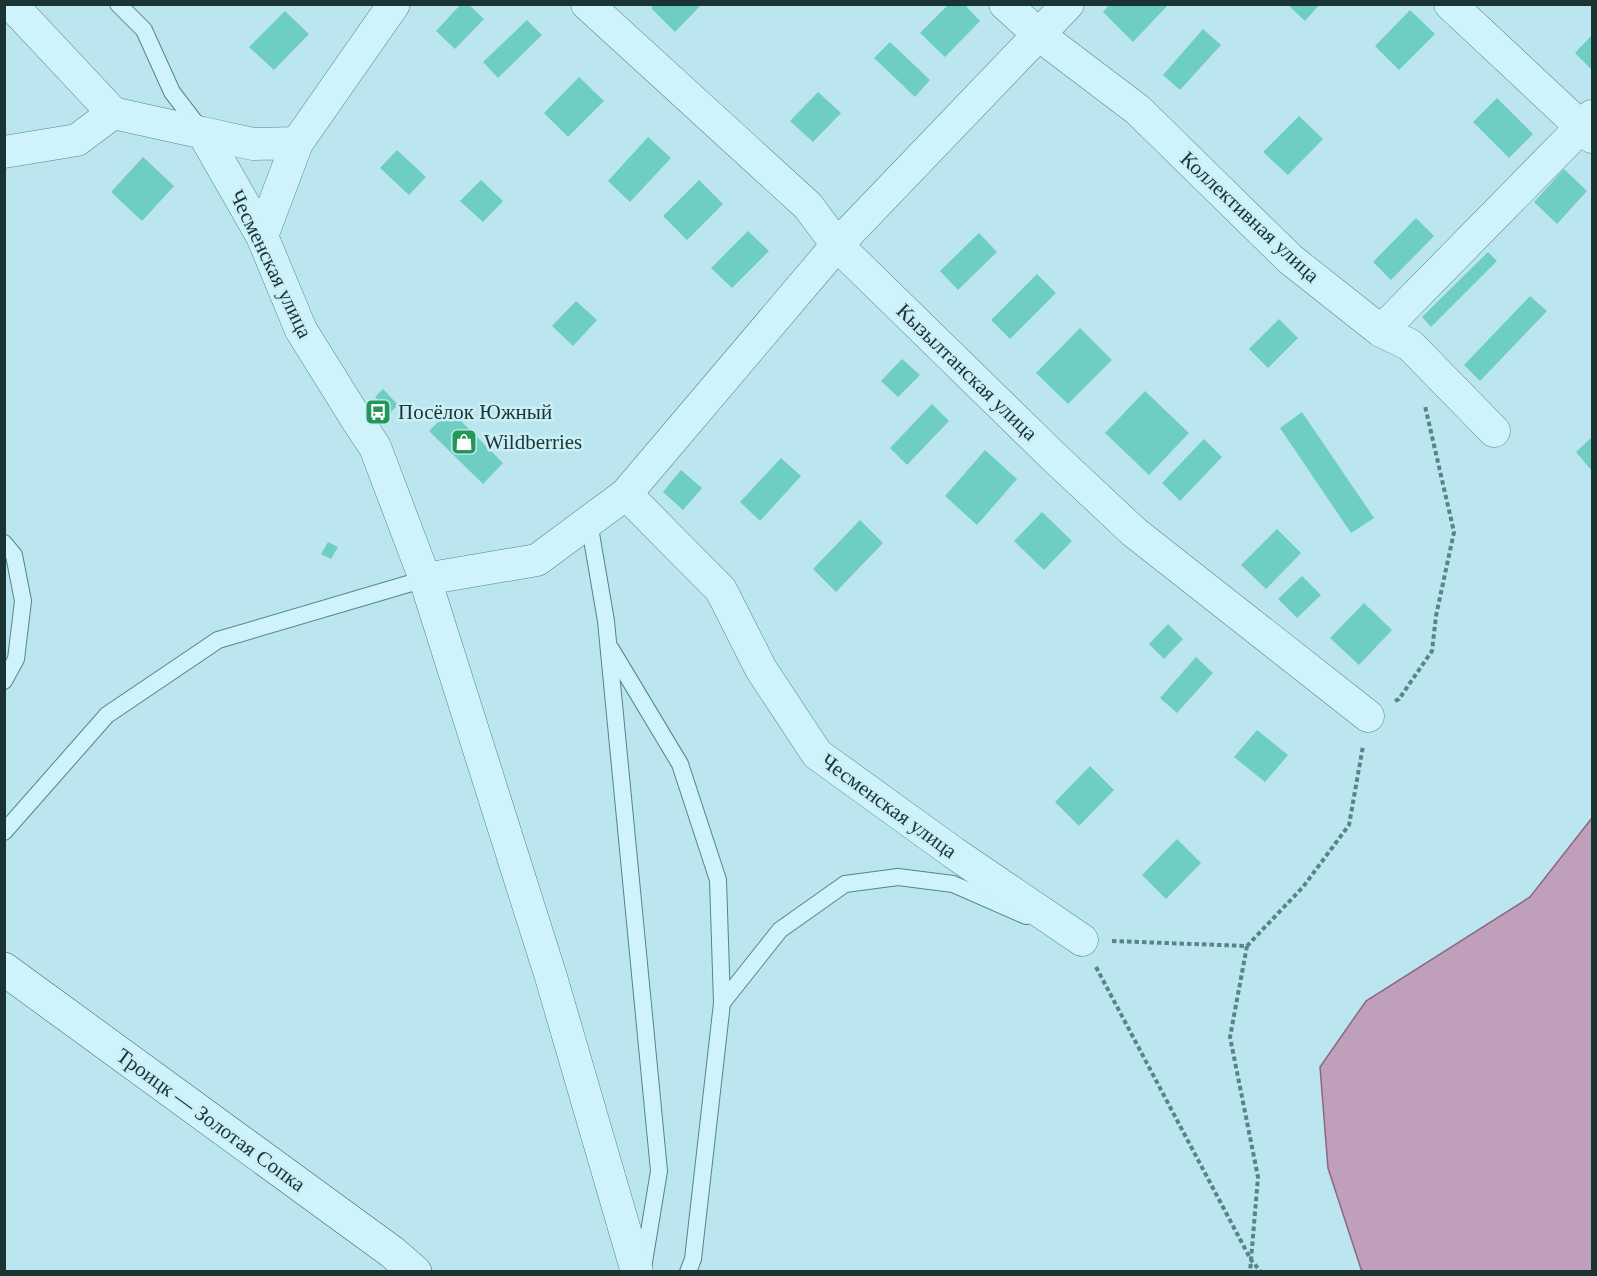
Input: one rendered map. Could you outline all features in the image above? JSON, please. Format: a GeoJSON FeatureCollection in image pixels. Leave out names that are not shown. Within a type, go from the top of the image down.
{"type":"FeatureCollection","features":[{"type":"Feature","properties":{"kind":"street"},"geometry":{"type":"LineString","coordinates":[[11,4],[113,113],[253,144],[297,143]]}},
{"type":"Feature","properties":{"kind":"street"},"geometry":{"type":"LineString","coordinates":[[262,236],[297,143],[394,4]]}},
{"type":"Feature","properties":{"kind":"street","name":"Кызылтанская улица"},"geometry":{"type":"LineString","coordinates":[[587,4],[808,206],[837,245],[1134,532],[1368,716]]}},
{"type":"Feature","properties":{"kind":"street","name":"Коллективная улица"},"geometry":{"type":"LineString","coordinates":[[1005,4],[1039,35],[1138,110],[1290,259],[1381,331],[1410,345],[1494,431]]}},
{"type":"Feature","properties":{"kind":"street"},"geometry":{"type":"LineString","coordinates":[[425,579],[537,560],[626,494],[837,245],[1068,4]]}},
{"type":"Feature","properties":{"kind":"street"},"geometry":{"type":"LineString","coordinates":[[1381,331],[1589,127],[1450,4]]}},
{"type":"Feature","properties":{"kind":"street"},"geometry":{"type":"LineString","coordinates":[[4,152],[77,140],[113,113]]}},
{"type":"Feature","properties":{"kind":"street","name":"Чесменская улица"},"geometry":{"type":"LineString","coordinates":[[203,133],[262,236],[301,330],[375,447],[425,579],[551,977],[637,1272]]}},
{"type":"Feature","properties":{"kind":"street","name":"Чесменская улица"},"geometry":{"type":"LineString","coordinates":[[626,494],[721,590],[761,669],[817,754],[954,854],[1082,940]]}},
{"type":"Feature","properties":{"kind":"street","name":"Троицк — Золотая Сопка"},"geometry":{"type":"LineString","coordinates":[[4,969],[383,1245],[415,1272]]}},
{"type":"Feature","properties":{"kind":"lane"},"geometry":{"type":"LineString","coordinates":[[118,4],[144,30],[172,92],[203,133]]}},
{"type":"Feature","properties":{"kind":"lane"},"geometry":{"type":"LineString","coordinates":[[589,522],[609,646],[660,1171],[642,1272]]}},
{"type":"Feature","properties":{"kind":"lane"},"geometry":{"type":"LineString","coordinates":[[4,543],[14,555],[23,602],[15,659],[4,681]]}},
{"type":"Feature","properties":{"kind":"lane"},"geometry":{"type":"LineString","coordinates":[[4,832],[107,715],[218,640],[425,579]]}},
{"type":"Feature","properties":{"kind":"lane"},"geometry":{"type":"LineString","coordinates":[[609,646],[680,764],[718,880],[722,1003],[693,1258],[688,1272]]}},
{"type":"Feature","properties":{"kind":"lane"},"geometry":{"type":"LineString","coordinates":[[722,1003],[780,930],[845,884],[898,877],[953,884],[1082,940]]}},
{"type":"Feature","properties":{"kind":"path"},"geometry":{"type":"LineString","coordinates":[[1250,1272],[1258,1177],[1230,1037],[1247,946],[1303,887],[1349,825],[1368,716],[1399,699],[1432,651],[1436,616],[1454,532],[1424,404]]}},
{"type":"Feature","properties":{"kind":"path"},"geometry":{"type":"LineString","coordinates":[[1247,946],[1082,940],[1251,1260],[1261,1272]]}},
{"type":"Feature","properties":{"kind":"shaded area"},"geometry":{"type":"Polygon","coordinates":[[[1592,818],[1592,1271],[1364,1271],[1361,1269],[1328,1168],[1320,1067],[1366,1001],[1530,897],[1592,818]]]}},
{"type":"Feature","properties":{"kind":"building"},"geometry":{"type":"Polygon","coordinates":[[[461,4],[468,4],[484,19],[455,49],[436,31],[461,4]]]}},
{"type":"Feature","properties":{"kind":"building"},"geometry":{"type":"Polygon","coordinates":[[[654,4],[702,4],[675,32],[651,8],[654,4]]]}},
{"type":"Feature","properties":{"kind":"building"},"geometry":{"type":"Polygon","coordinates":[[[949,4],[964,4],[980,21],[945,57],[920,33],[949,4]]]}},
{"type":"Feature","properties":{"kind":"building"},"geometry":{"type":"Polygon","coordinates":[[[1110,4],[1169,4],[1133,42],[1103,12],[1110,4]]]}},
{"type":"Feature","properties":{"kind":"building"},"geometry":{"type":"Polygon","coordinates":[[[1287,4],[1320,4],[1305,21],[1287,4]]]}},
{"type":"Feature","properties":{"kind":"building"},"geometry":{"type":"Polygon","coordinates":[[[1410,10],[1435,34],[1399,70],[1375,46],[1410,10]]]}},
{"type":"Feature","properties":{"kind":"building"},"geometry":{"type":"Polygon","coordinates":[[[285,11],[309,34],[274,70],[249,47],[285,11]]]}},
{"type":"Feature","properties":{"kind":"building"},"geometry":{"type":"Polygon","coordinates":[[[527,20],[542,35],[498,78],[483,62],[527,20]]]}},
{"type":"Feature","properties":{"kind":"building"},"geometry":{"type":"Polygon","coordinates":[[[1203,29],[1221,45],[1180,90],[1163,75],[1203,29]]]}},
{"type":"Feature","properties":{"kind":"building"},"geometry":{"type":"Polygon","coordinates":[[[1592,35],[1592,70],[1575,53],[1592,35]]]}},
{"type":"Feature","properties":{"kind":"building"},"geometry":{"type":"Polygon","coordinates":[[[890,42],[930,80],[915,97],[874,58],[890,42]]]}},
{"type":"Feature","properties":{"kind":"building"},"geometry":{"type":"Polygon","coordinates":[[[579,77],[604,101],[568,137],[544,113],[579,77]]]}},
{"type":"Feature","properties":{"kind":"building"},"geometry":{"type":"Polygon","coordinates":[[[818,92],[841,113],[813,142],[790,121],[818,92]]]}},
{"type":"Feature","properties":{"kind":"building"},"geometry":{"type":"Polygon","coordinates":[[[1497,98],[1533,134],[1509,158],[1473,122],[1497,98]]]}},
{"type":"Feature","properties":{"kind":"building"},"geometry":{"type":"Polygon","coordinates":[[[1299,116],[1323,139],[1288,175],[1263,152],[1299,116]]]}},
{"type":"Feature","properties":{"kind":"building"},"geometry":{"type":"Polygon","coordinates":[[[648,137],[671,158],[630,202],[608,181],[648,137]]]}},
{"type":"Feature","properties":{"kind":"building"},"geometry":{"type":"Polygon","coordinates":[[[397,150],[426,177],[409,195],[380,168],[397,150]]]}},
{"type":"Feature","properties":{"kind":"building"},"geometry":{"type":"Polygon","coordinates":[[[143,157],[174,186],[142,221],[111,192],[143,157]]]}},
{"type":"Feature","properties":{"kind":"building"},"geometry":{"type":"Polygon","coordinates":[[[1564,169],[1587,191],[1557,224],[1534,202],[1564,169]]]}},
{"type":"Feature","properties":{"kind":"building"},"geometry":{"type":"Polygon","coordinates":[[[481,180],[503,201],[483,222],[460,201],[481,180]]]}},
{"type":"Feature","properties":{"kind":"building"},"geometry":{"type":"Polygon","coordinates":[[[699,180],[723,204],[687,240],[663,216],[699,180]]]}},
{"type":"Feature","properties":{"kind":"building"},"geometry":{"type":"Polygon","coordinates":[[[1416,218],[1434,236],[1391,280],[1373,262],[1416,218]]]}},
{"type":"Feature","properties":{"kind":"building"},"geometry":{"type":"Polygon","coordinates":[[[748,231],[769,251],[732,288],[711,268],[748,231]]]}},
{"type":"Feature","properties":{"kind":"building"},"geometry":{"type":"Polygon","coordinates":[[[979,233],[997,252],[958,290],[940,271],[979,233]]]}},
{"type":"Feature","properties":{"kind":"building"},"geometry":{"type":"Polygon","coordinates":[[[1488,252],[1497,261],[1431,327],[1422,317],[1488,252]]]}},
{"type":"Feature","properties":{"kind":"building"},"geometry":{"type":"Polygon","coordinates":[[[1037,274],[1056,293],[1010,339],[991,320],[1037,274]]]}},
{"type":"Feature","properties":{"kind":"building"},"geometry":{"type":"Polygon","coordinates":[[[1530,296],[1547,311],[1480,381],[1464,365],[1530,296]]]}},
{"type":"Feature","properties":{"kind":"building"},"geometry":{"type":"Polygon","coordinates":[[[576,301],[597,320],[573,346],[552,326],[576,301]]]}},
{"type":"Feature","properties":{"kind":"building"},"geometry":{"type":"Polygon","coordinates":[[[1279,319],[1298,338],[1268,368],[1249,349],[1279,319]]]}},
{"type":"Feature","properties":{"kind":"building"},"geometry":{"type":"Polygon","coordinates":[[[1080,328],[1112,360],[1068,404],[1036,373],[1080,328]]]}},
{"type":"Feature","properties":{"kind":"building"},"geometry":{"type":"Polygon","coordinates":[[[902,359],[920,375],[898,397],[881,381],[902,359]]]}},
{"type":"Feature","properties":{"kind":"building"},"geometry":{"type":"Polygon","coordinates":[[[383,389],[398,405],[390,413],[375,397],[383,389]]]}},
{"type":"Feature","properties":{"kind":"building"},"geometry":{"type":"Polygon","coordinates":[[[1145,391],[1189,433],[1149,475],[1105,433],[1145,391]]]}},
{"type":"Feature","properties":{"kind":"building"},"geometry":{"type":"Polygon","coordinates":[[[932,404],[949,421],[907,465],[890,448],[932,404]]]}},
{"type":"Feature","properties":{"kind":"building"},"geometry":{"type":"Polygon","coordinates":[[[450,410],[503,463],[483,484],[429,431],[450,410]]]}},
{"type":"Feature","properties":{"kind":"building"},"geometry":{"type":"Polygon","coordinates":[[[1302,412],[1374,518],[1351,533],[1280,428],[1302,412]]]}},
{"type":"Feature","properties":{"kind":"building"},"geometry":{"type":"Polygon","coordinates":[[[1592,437],[1592,471],[1576,452],[1592,437]]]}},
{"type":"Feature","properties":{"kind":"building"},"geometry":{"type":"Polygon","coordinates":[[[1204,439],[1222,457],[1180,501],[1162,483],[1204,439]]]}},
{"type":"Feature","properties":{"kind":"building"},"geometry":{"type":"Polygon","coordinates":[[[985,450],[1017,479],[977,525],[945,496],[985,450]]]}},
{"type":"Feature","properties":{"kind":"building"},"geometry":{"type":"Polygon","coordinates":[[[781,458],[801,476],[760,521],[740,502],[781,458]]]}},
{"type":"Feature","properties":{"kind":"building"},"geometry":{"type":"Polygon","coordinates":[[[681,470],[702,488],[683,510],[663,492],[681,470]]]}},
{"type":"Feature","properties":{"kind":"building"},"geometry":{"type":"Polygon","coordinates":[[[1042,512],[1072,541],[1044,570],[1014,541],[1042,512]]]}},
{"type":"Feature","properties":{"kind":"building"},"geometry":{"type":"Polygon","coordinates":[[[860,520],[883,543],[836,592],[813,569],[860,520]]]}},
{"type":"Feature","properties":{"kind":"building"},"geometry":{"type":"Polygon","coordinates":[[[1277,529],[1301,553],[1266,589],[1241,565],[1277,529]]]}},
{"type":"Feature","properties":{"kind":"building"},"geometry":{"type":"Polygon","coordinates":[[[328,542],[338,547],[331,559],[321,554],[328,542]]]}},
{"type":"Feature","properties":{"kind":"building"},"geometry":{"type":"Polygon","coordinates":[[[1302,576],[1321,595],[1297,618],[1278,599],[1302,576]]]}},
{"type":"Feature","properties":{"kind":"building"},"geometry":{"type":"Polygon","coordinates":[[[1364,603],[1392,630],[1359,665],[1330,638],[1364,603]]]}},
{"type":"Feature","properties":{"kind":"building"},"geometry":{"type":"Polygon","coordinates":[[[1168,624],[1183,639],[1164,659],[1149,644],[1168,624]]]}},
{"type":"Feature","properties":{"kind":"building"},"geometry":{"type":"Polygon","coordinates":[[[1196,657],[1213,673],[1177,713],[1160,698],[1196,657]]]}},
{"type":"Feature","properties":{"kind":"building"},"geometry":{"type":"Polygon","coordinates":[[[1257,730],[1288,755],[1265,782],[1234,757],[1257,730]]]}},
{"type":"Feature","properties":{"kind":"building"},"geometry":{"type":"Polygon","coordinates":[[[1090,766],[1114,790],[1079,826],[1055,802],[1090,766]]]}},
{"type":"Feature","properties":{"kind":"building"},"geometry":{"type":"Polygon","coordinates":[[[1177,839],[1201,863],[1166,899],[1142,875],[1177,839]]]}},
{"type":"Feature","properties":{"kind":"place","name":"Посёлок Южный"},"geometry":{"type":"Point","coordinates":[378,412]}},
{"type":"Feature","properties":{"kind":"place","name":"Wildberries"},"geometry":{"type":"Point","coordinates":[464,442]}}]}
